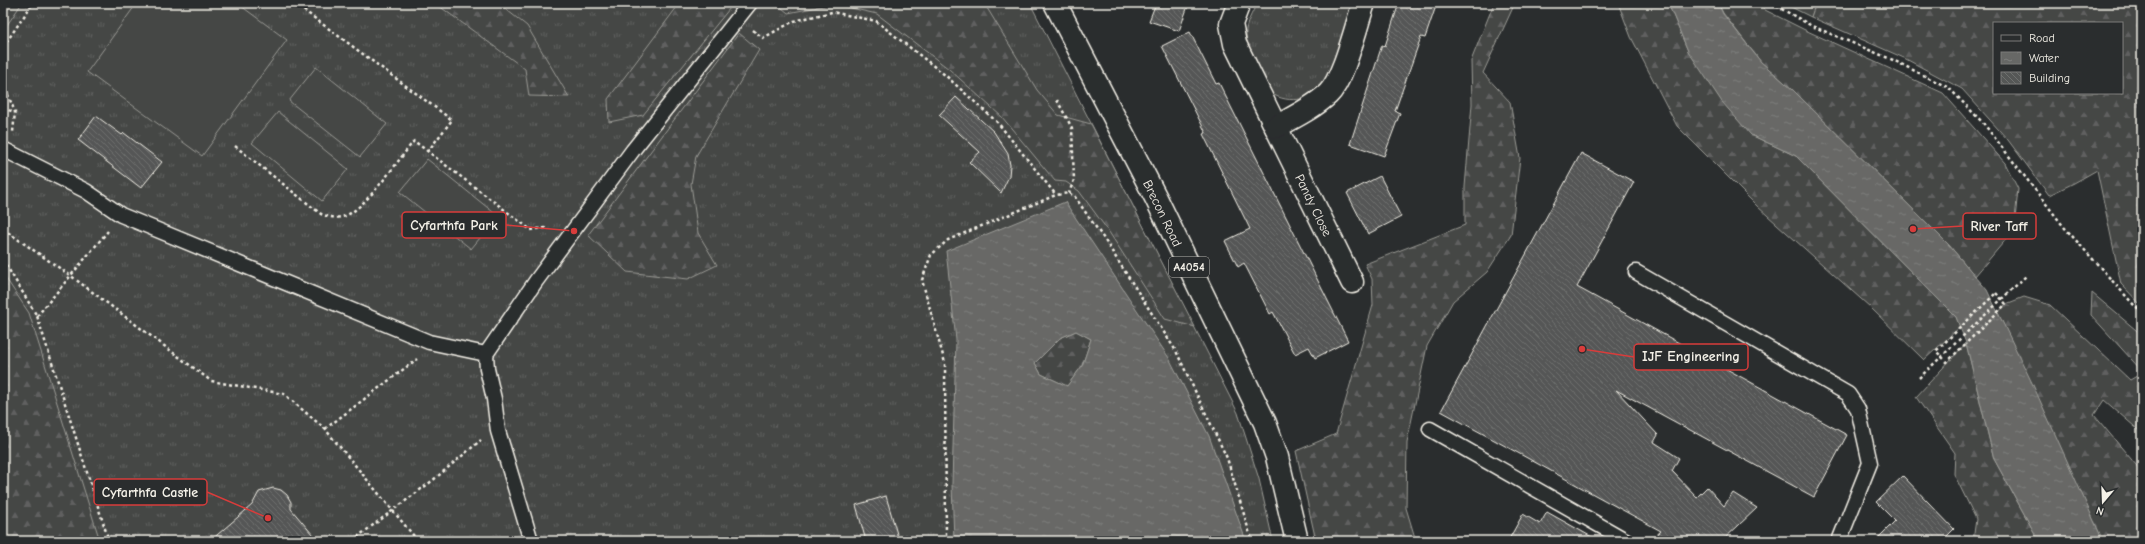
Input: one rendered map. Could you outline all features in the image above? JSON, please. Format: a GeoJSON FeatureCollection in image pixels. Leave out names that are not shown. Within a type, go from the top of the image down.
{"type":"FeatureCollection","features":[{"type":"Feature","properties":{"kind":"main road","name":"Brecon Road"},"geometry":{"type":"LineString","coordinates":[[1055,3],[1156,198],[1265,423],[1277,457],[1297,541]]}},
{"type":"Feature","properties":{"kind":"main road","name":"Pandy Close"},"geometry":{"type":"LineString","coordinates":[[1238,3],[1231,24],[1235,44],[1352,282]]}},
{"type":"Feature","properties":{"kind":"main road"},"geometry":{"type":"LineString","coordinates":[[1276,127],[1310,109],[1329,93],[1340,73],[1364,3]]}},
{"type":"Feature","properties":{"kind":"lane"},"geometry":{"type":"LineString","coordinates":[[532,541],[498,431],[494,399],[487,369],[486,354],[536,281],[633,150],[750,3]]}},
{"type":"Feature","properties":{"kind":"lane"},"geometry":{"type":"LineString","coordinates":[[7,151],[86,191],[121,215],[429,342],[486,354]]}},
{"type":"Feature","properties":{"kind":"lane"},"geometry":{"type":"LineString","coordinates":[[1636,272],[1848,394],[1853,400],[1858,409],[1870,462],[1839,541]]}},
{"type":"Feature","properties":{"kind":"lane"},"geometry":{"type":"LineString","coordinates":[[1430,429],[1627,541]]}},
{"type":"Feature","properties":{"kind":"path"},"geometry":{"type":"LineString","coordinates":[[3,47],[33,3]]}},
{"type":"Feature","properties":{"kind":"path"},"geometry":{"type":"LineString","coordinates":[[294,3],[452,120],[428,151]]}},
{"type":"Feature","properties":{"kind":"path"},"geometry":{"type":"LineString","coordinates":[[1771,3],[1812,26],[1893,60],[1949,88],[1984,124],[2064,227],[2142,314]]}},
{"type":"Feature","properties":{"kind":"path"},"geometry":{"type":"LineString","coordinates":[[738,18],[763,38],[794,21],[832,12],[876,21],[945,75],[998,123],[1056,195]]}},
{"type":"Feature","properties":{"kind":"path"},"geometry":{"type":"LineString","coordinates":[[3,83],[15,112],[7,151]]}},
{"type":"Feature","properties":{"kind":"path"},"geometry":{"type":"LineString","coordinates":[[1057,100],[1072,128],[1074,180],[1068,193]]}},
{"type":"Feature","properties":{"kind":"path"},"geometry":{"type":"LineString","coordinates":[[3,108],[15,112]]}},
{"type":"Feature","properties":{"kind":"path"},"geometry":{"type":"LineString","coordinates":[[235,146],[320,214],[330,217],[344,217],[359,207],[414,140],[531,230],[544,228],[557,231],[568,239]]}},
{"type":"Feature","properties":{"kind":"path"},"geometry":{"type":"LineString","coordinates":[[946,541],[944,363],[922,280],[931,255],[948,240],[1056,195],[1068,193],[1075,197],[1104,239],[1176,351],[1227,458],[1252,541]]}},
{"type":"Feature","properties":{"kind":"path"},"geometry":{"type":"LineString","coordinates":[[37,316],[121,215]]}},
{"type":"Feature","properties":{"kind":"path"},"geometry":{"type":"LineString","coordinates":[[3,229],[71,276],[211,381],[284,394],[325,429],[418,541]]}},
{"type":"Feature","properties":{"kind":"path"},"geometry":{"type":"LineString","coordinates":[[3,260],[37,316],[109,541]]}},
{"type":"Feature","properties":{"kind":"path"},"geometry":{"type":"LineString","coordinates":[[1919,378],[2027,275]]}},
{"type":"Feature","properties":{"kind":"path"},"geometry":{"type":"LineString","coordinates":[[1996,293],[2002,299],[2006,304],[1946,362],[1936,350],[1996,293]]}},
{"type":"Feature","properties":{"kind":"path"},"geometry":{"type":"LineString","coordinates":[[325,429],[424,353],[429,342]]}},
{"type":"Feature","properties":{"kind":"path"},"geometry":{"type":"LineString","coordinates":[[352,541],[486,436],[498,431]]}},
{"type":"Feature","properties":{"kind":"green space"},"geometry":{"type":"Polygon","coordinates":[[[3,3],[1030,3],[1238,413],[1259,479],[1273,541],[3,541],[3,3]]]}},
{"type":"Feature","properties":{"kind":"green space"},"geometry":{"type":"Polygon","coordinates":[[[3,3],[22,3],[3,31],[3,3]]]}},
{"type":"Feature","properties":{"kind":"green space"},"geometry":{"type":"Polygon","coordinates":[[[137,3],[237,3],[287,40],[202,156],[87,72],[137,3]]]}},
{"type":"Feature","properties":{"kind":"green space"},"geometry":{"type":"Polygon","coordinates":[[[435,3],[498,3],[527,26],[569,97],[529,96],[525,69],[435,3]]]}},
{"type":"Feature","properties":{"kind":"green space"},"geometry":{"type":"Polygon","coordinates":[[[680,3],[734,3],[643,115],[609,122],[608,99],[680,3]]]}},
{"type":"Feature","properties":{"kind":"green space"},"geometry":{"type":"Polygon","coordinates":[[[776,3],[984,3],[1037,90],[1058,115],[1091,124],[1195,327],[1165,319],[1109,232],[1079,191],[1066,182],[1055,181],[1002,117],[949,69],[877,14],[833,4],[788,13],[776,3]]]}},
{"type":"Feature","properties":{"kind":"green space"},"geometry":{"type":"Polygon","coordinates":[[[1257,3],[1352,3],[1331,69],[1320,88],[1309,97],[1293,100],[1285,99],[1271,93],[1266,88],[1253,62],[1248,47],[1246,34],[1248,22],[1257,3]]]}},
{"type":"Feature","properties":{"kind":"green space"},"geometry":{"type":"Polygon","coordinates":[[[1494,3],[1515,3],[1483,73],[1510,102],[1520,158],[1511,235],[1487,272],[1453,301],[1427,346],[1407,442],[1406,508],[1416,541],[1316,541],[1296,451],[1336,434],[1373,305],[1372,279],[1365,264],[1465,225],[1465,187],[1472,104],[1471,61],[1494,3]]]}},
{"type":"Feature","properties":{"kind":"green space"},"geometry":{"type":"Polygon","coordinates":[[[1618,3],[1668,3],[1688,51],[1751,135],[1796,156],[1956,317],[1960,327],[1924,360],[1870,307],[1758,207],[1677,126],[1631,37],[1618,3]]]}},
{"type":"Feature","properties":{"kind":"green space"},"geometry":{"type":"Polygon","coordinates":[[[1718,3],[1759,3],[1765,10],[1805,30],[1943,93],[2005,163],[2018,189],[2014,230],[1975,276],[1948,244],[1793,90],[1761,62],[1723,13],[1718,3]]]}},
{"type":"Feature","properties":{"kind":"green space"},"geometry":{"type":"Polygon","coordinates":[[[1783,3],[1816,3],[1811,17],[1783,3]]]}},
{"type":"Feature","properties":{"kind":"green space"},"geometry":{"type":"Polygon","coordinates":[[[1816,3],[2142,3],[2142,306],[2121,284],[2097,170],[2049,195],[2008,140],[1962,89],[1904,58],[1811,17],[1816,3]]]}},
{"type":"Feature","properties":{"kind":"green space"},"geometry":{"type":"Polygon","coordinates":[[[739,33],[759,50],[696,156],[691,184],[698,233],[717,265],[688,279],[627,272],[588,235],[739,33]]]}},
{"type":"Feature","properties":{"kind":"green space"},"geometry":{"type":"Polygon","coordinates":[[[316,67],[387,124],[360,157],[289,101],[316,67]]]}},
{"type":"Feature","properties":{"kind":"green space"},"geometry":{"type":"Polygon","coordinates":[[[278,112],[348,169],[322,201],[252,143],[278,112]]]}},
{"type":"Feature","properties":{"kind":"green space"},"geometry":{"type":"Polygon","coordinates":[[[427,159],[498,216],[471,249],[400,192],[427,159]]]}},
{"type":"Feature","properties":{"kind":"green space"},"geometry":{"type":"Polygon","coordinates":[[[3,274],[29,313],[100,541],[3,541],[3,274]]]}},
{"type":"Feature","properties":{"kind":"green space"},"geometry":{"type":"Polygon","coordinates":[[[2092,293],[2142,335],[2142,371],[2091,315],[2092,293]]]}},
{"type":"Feature","properties":{"kind":"green space"},"geometry":{"type":"Polygon","coordinates":[[[2024,297],[2050,305],[2130,380],[2142,373],[2142,433],[2104,400],[2094,415],[2142,472],[2142,541],[2103,541],[1998,313],[2006,304],[2024,297]]]}},
{"type":"Feature","properties":{"kind":"green space"},"geometry":{"type":"Polygon","coordinates":[[[1076,331],[1091,339],[1082,366],[1067,386],[1041,374],[1035,363],[1060,338],[1076,331]]]}},
{"type":"Feature","properties":{"kind":"green space"},"geometry":{"type":"Polygon","coordinates":[[[1966,343],[1994,459],[2039,541],[1973,541],[1976,519],[1954,474],[1955,453],[1916,397],[1966,343]]]}},
{"type":"Feature","properties":{"kind":"water"},"geometry":{"type":"Polygon","coordinates":[[[1668,3],[1718,3],[1723,14],[1761,62],[1793,90],[1948,244],[1987,290],[2033,385],[2103,541],[2039,541],[1994,459],[1966,343],[1956,317],[1796,156],[1751,135],[1722,102],[1688,51],[1668,3]]]}},
{"type":"Feature","properties":{"kind":"water"},"geometry":{"type":"Polygon","coordinates":[[[1065,202],[1169,358],[1209,436],[1246,541],[954,541],[952,484],[956,340],[946,251],[1065,202]],[[1076,331],[1060,338],[1035,363],[1041,374],[1067,386],[1082,366],[1091,339],[1076,331]]]}},
{"type":"Feature","properties":{"kind":"building"},"geometry":{"type":"Polygon","coordinates":[[[1156,3],[1189,3],[1179,31],[1149,21],[1156,3]]]}},
{"type":"Feature","properties":{"kind":"building"},"geometry":{"type":"Polygon","coordinates":[[[1399,3],[1437,3],[1425,38],[1421,37],[1395,111],[1400,113],[1384,156],[1350,144],[1382,45],[1385,46],[1399,3]]]}},
{"type":"Feature","properties":{"kind":"building"},"geometry":{"type":"Polygon","coordinates":[[[1190,32],[1216,84],[1219,83],[1348,341],[1315,358],[1309,347],[1295,354],[1273,312],[1270,314],[1244,263],[1238,267],[1225,241],[1250,229],[1203,134],[1206,133],[1162,46],[1190,32]]]}},
{"type":"Feature","properties":{"kind":"building"},"geometry":{"type":"Polygon","coordinates":[[[956,97],[994,132],[1008,154],[1010,165],[1009,176],[1001,193],[969,162],[980,152],[939,115],[956,97]]]}},
{"type":"Feature","properties":{"kind":"building"},"geometry":{"type":"Polygon","coordinates":[[[96,116],[122,135],[124,133],[162,162],[141,188],[78,140],[96,116]]]}},
{"type":"Feature","properties":{"kind":"building"},"geometry":{"type":"Polygon","coordinates":[[[1581,153],[1634,182],[1577,287],[1847,435],[1814,497],[1616,390],[1658,435],[1654,442],[1679,458],[1672,471],[1697,497],[1707,487],[1724,506],[1733,493],[1757,508],[1722,541],[1650,541],[1661,531],[1441,411],[1581,153]]]}},
{"type":"Feature","properties":{"kind":"building"},"geometry":{"type":"Polygon","coordinates":[[[1380,176],[1401,217],[1368,234],[1347,193],[1380,176]]]}},
{"type":"Feature","properties":{"kind":"building"},"geometry":{"type":"Polygon","coordinates":[[[1903,476],[1954,529],[1942,541],[1875,541],[1895,521],[1876,502],[1903,476]]]}},
{"type":"Feature","properties":{"kind":"building"},"geometry":{"type":"Polygon","coordinates":[[[273,488],[281,490],[287,495],[291,502],[291,509],[318,541],[210,541],[252,505],[259,492],[273,488]]]}},
{"type":"Feature","properties":{"kind":"building"},"geometry":{"type":"Polygon","coordinates":[[[886,496],[899,541],[866,541],[856,505],[886,496]]]}},
{"type":"Feature","properties":{"kind":"building"},"geometry":{"type":"Polygon","coordinates":[[[1547,512],[1599,541],[1508,541],[1523,514],[1540,524],[1547,512]]]}},
{"type":"Feature","properties":{"kind":"place","name":"River Taff"},"geometry":{"type":"Point","coordinates":[1913,229]}},
{"type":"Feature","properties":{"kind":"place","name":"Cyfarthfa Park"},"geometry":{"type":"Point","coordinates":[574,231]}},
{"type":"Feature","properties":{"kind":"place","name":"IJF Engineering"},"geometry":{"type":"Point","coordinates":[1582,349]}},
{"type":"Feature","properties":{"kind":"place","name":"Cyfarthfa Castle"},"geometry":{"type":"Point","coordinates":[268,518]}}]}
